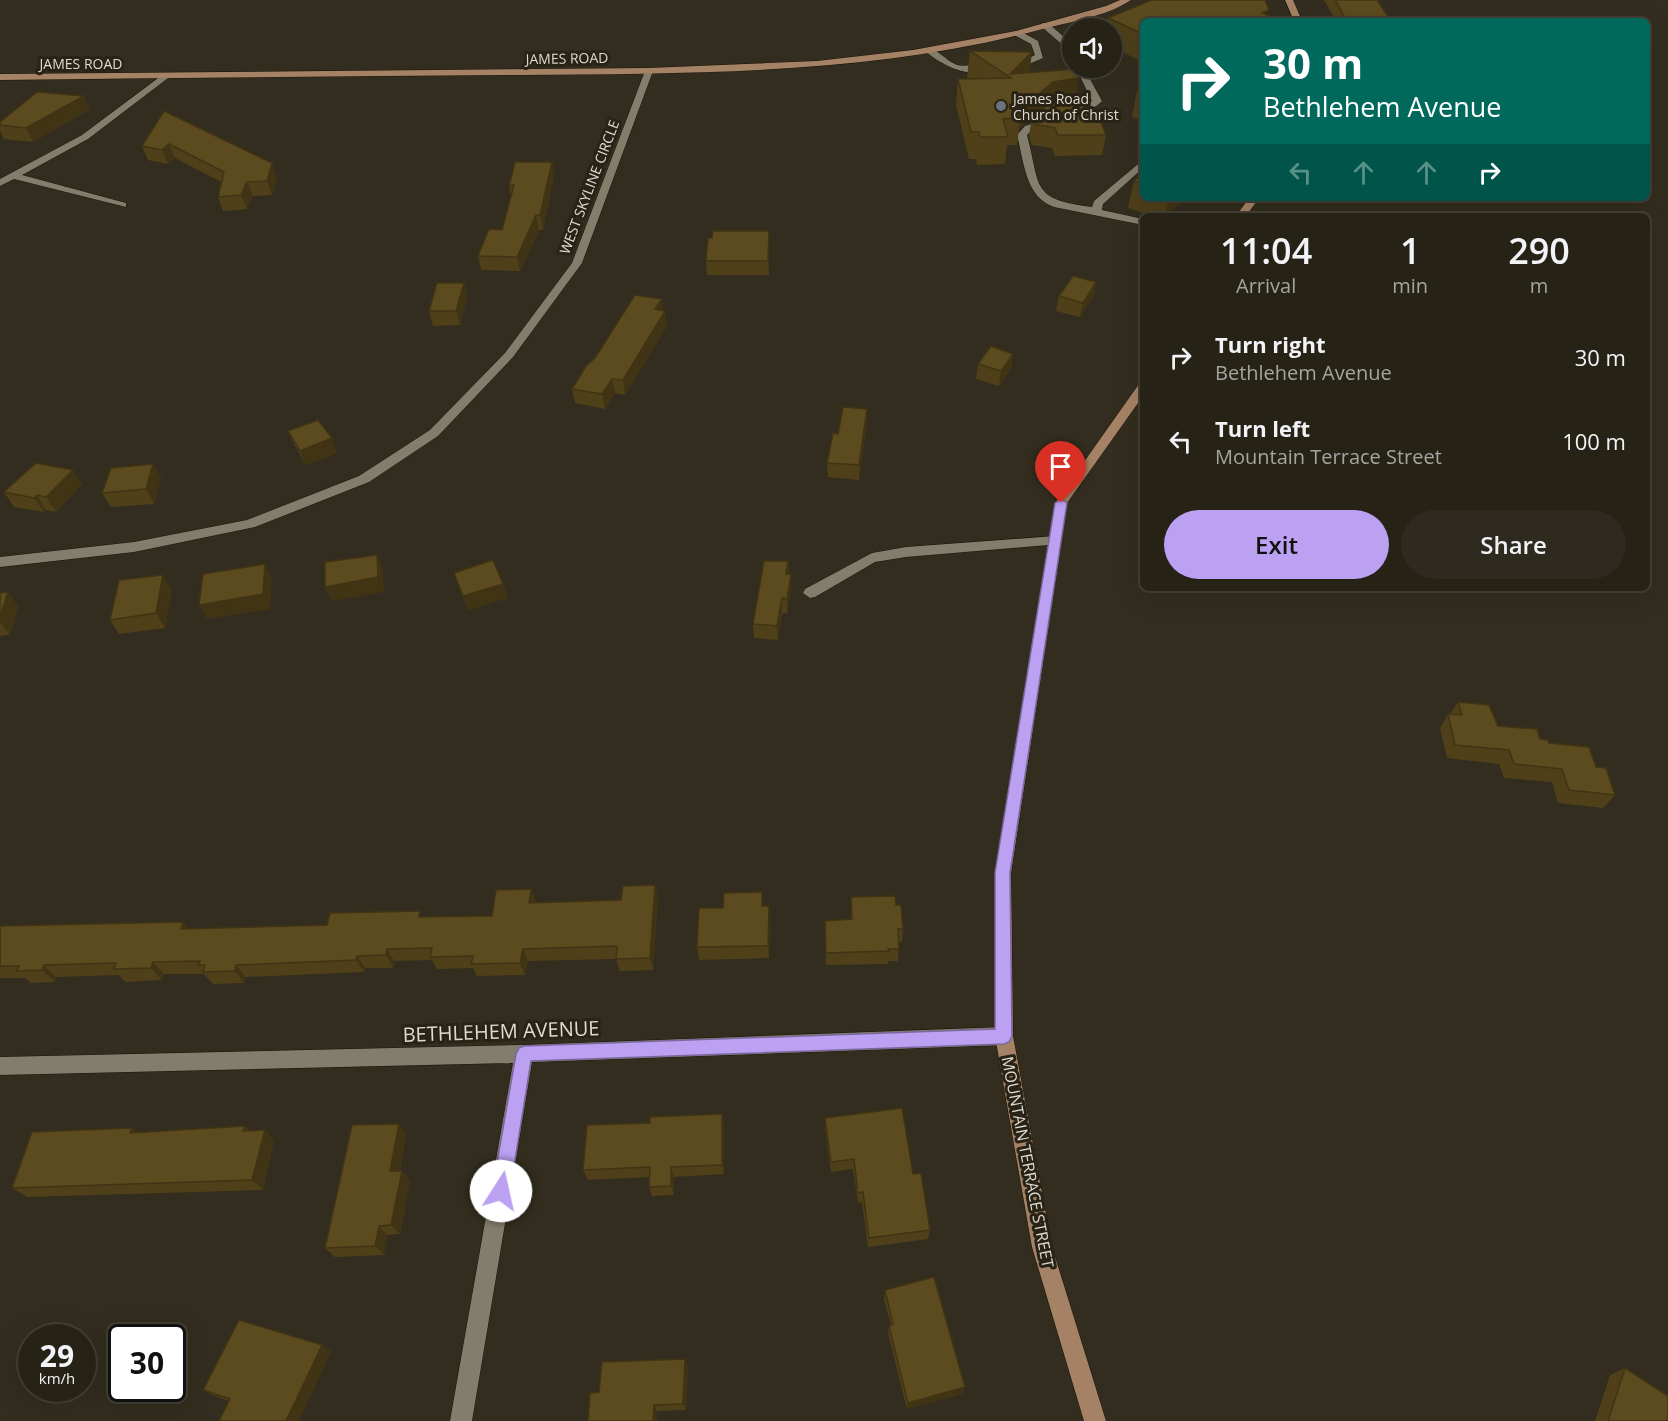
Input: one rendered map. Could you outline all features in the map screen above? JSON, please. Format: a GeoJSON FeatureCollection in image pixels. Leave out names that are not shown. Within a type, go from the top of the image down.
{"type":"FeatureCollection","features":[{"type":"Feature","properties":{"kind":"main road","name":"JAMES ROAD"},"geometry":{"type":"LineString","coordinates":[[0,77],[649,70],[817,64],[929,50],[1017,33],[1109,8],[1127,0]]}},
{"type":"Feature","properties":{"kind":"main road"},"geometry":{"type":"LineString","coordinates":[[1289,0],[1297,18]]}},
{"type":"Feature","properties":{"kind":"main road","name":"MOUNTAIN TERRACE STREET"},"geometry":{"type":"LineString","coordinates":[[1095,1421],[1042,1247],[1004,1036],[1003,873],[1061,503],[1140,391]]}},
{"type":"Feature","properties":{"kind":"street"},"geometry":{"type":"LineString","coordinates":[[1045,25],[1062,41]]}},
{"type":"Feature","properties":{"kind":"street"},"geometry":{"type":"LineString","coordinates":[[929,50],[948,66],[960,70],[1027,62],[1040,56],[1035,43],[1017,33]]}},
{"type":"Feature","properties":{"kind":"street","name":"WEST SKYLINE CIRCLE"},"geometry":{"type":"LineString","coordinates":[[0,562],[134,547],[250,524],[364,479],[434,433],[509,355],[577,263],[649,70]]}},
{"type":"Feature","properties":{"kind":"street"},"geometry":{"type":"LineString","coordinates":[[0,183],[85,137],[165,76]]}},
{"type":"Feature","properties":{"kind":"street"},"geometry":{"type":"LineString","coordinates":[[1085,78],[1097,101],[1093,105],[1053,112],[1041,124],[1028,128],[1022,135],[1037,192],[1046,201],[1058,205],[1097,210],[1109,216],[1140,221]]}},
{"type":"Feature","properties":{"kind":"street"},"geometry":{"type":"LineString","coordinates":[[1097,210],[1098,204],[1140,166]]}},
{"type":"Feature","properties":{"kind":"street"},"geometry":{"type":"LineString","coordinates":[[13,176],[122,205]]}},
{"type":"Feature","properties":{"kind":"street"},"geometry":{"type":"LineString","coordinates":[[810,593],[872,558],[906,552],[1055,541]]}},
{"type":"Feature","properties":{"kind":"street","name":"BETHLEHEM AVENUE"},"geometry":{"type":"LineString","coordinates":[[0,1066],[524,1054],[1004,1036]]}},
{"type":"Feature","properties":{"kind":"street"},"geometry":{"type":"LineString","coordinates":[[461,1421],[524,1054]]}},
{"type":"Feature","properties":{"kind":"building"},"geometry":{"type":"Polygon","coordinates":[[[1152,0],[1265,0],[1269,10],[1262,13],[1274,18],[1140,18],[1140,33],[1122,24],[1122,18],[1108,18],[1152,0]]]}},
{"type":"Feature","properties":{"kind":"building"},"geometry":{"type":"Polygon","coordinates":[[[1335,0],[1377,0],[1389,18],[1345,18],[1335,0]]]}},
{"type":"Feature","properties":{"kind":"building"},"geometry":{"type":"Polygon","coordinates":[[[970,51],[1032,52],[1010,74],[1062,70],[1062,78],[1079,78],[1053,82],[1040,93],[1026,98],[1018,107],[1020,118],[1003,119],[1008,137],[980,137],[979,132],[971,132],[958,79],[1011,78],[970,51]]]}},
{"type":"Feature","properties":{"kind":"building"},"geometry":{"type":"Polygon","coordinates":[[[37,92],[84,96],[26,128],[0,125],[0,122],[37,92]]]}},
{"type":"Feature","properties":{"kind":"building"},"geometry":{"type":"Polygon","coordinates":[[[1080,94],[1085,109],[1089,112],[1097,112],[1106,135],[1058,135],[1055,128],[1034,124],[1032,115],[1062,97],[1080,94]]]}},
{"type":"Feature","properties":{"kind":"building"},"geometry":{"type":"Polygon","coordinates":[[[164,111],[272,163],[267,181],[247,182],[241,195],[218,197],[224,172],[169,144],[162,150],[142,146],[164,111]]]}},
{"type":"Feature","properties":{"kind":"building"},"geometry":{"type":"Polygon","coordinates":[[[515,162],[552,162],[540,215],[536,215],[517,257],[478,256],[489,229],[502,230],[514,185],[509,186],[515,162]]]}},
{"type":"Feature","properties":{"kind":"building"},"geometry":{"type":"Polygon","coordinates":[[[1140,175],[1140,183],[1134,181],[1140,175]]]}},
{"type":"Feature","properties":{"kind":"building"},"geometry":{"type":"Polygon","coordinates":[[[713,231],[769,231],[768,261],[706,261],[708,238],[712,238],[713,231]]]}},
{"type":"Feature","properties":{"kind":"building"},"geometry":{"type":"Polygon","coordinates":[[[1073,276],[1096,282],[1083,303],[1059,296],[1073,276]]]}},
{"type":"Feature","properties":{"kind":"building"},"geometry":{"type":"Polygon","coordinates":[[[437,283],[464,283],[456,311],[429,311],[437,283]]]}},
{"type":"Feature","properties":{"kind":"building"},"geometry":{"type":"Polygon","coordinates":[[[635,295],[662,299],[655,309],[665,311],[623,380],[612,379],[602,394],[572,389],[586,366],[595,358],[635,295]]]}},
{"type":"Feature","properties":{"kind":"building"},"geometry":{"type":"Polygon","coordinates":[[[991,346],[1013,354],[1001,371],[978,364],[991,346]]]}},
{"type":"Feature","properties":{"kind":"building"},"geometry":{"type":"Polygon","coordinates":[[[843,407],[867,409],[859,465],[827,463],[833,433],[838,434],[843,407]]]}},
{"type":"Feature","properties":{"kind":"building"},"geometry":{"type":"Polygon","coordinates":[[[318,420],[332,438],[300,451],[288,431],[318,420]]]}},
{"type":"Feature","properties":{"kind":"building"},"geometry":{"type":"Polygon","coordinates":[[[36,463],[73,470],[46,497],[37,495],[34,498],[4,492],[36,463]]]}},
{"type":"Feature","properties":{"kind":"building"},"geometry":{"type":"Polygon","coordinates":[[[153,464],[146,489],[102,493],[111,468],[153,464]]]}},
{"type":"Feature","properties":{"kind":"building"},"geometry":{"type":"Polygon","coordinates":[[[377,555],[378,577],[325,587],[325,562],[377,555]]]}},
{"type":"Feature","properties":{"kind":"building"},"geometry":{"type":"Polygon","coordinates":[[[493,560],[503,584],[463,596],[454,573],[493,560]]]}},
{"type":"Feature","properties":{"kind":"building"},"geometry":{"type":"Polygon","coordinates":[[[764,561],[788,561],[786,574],[791,574],[787,599],[782,598],[777,626],[753,624],[764,561]]]}},
{"type":"Feature","properties":{"kind":"building"},"geometry":{"type":"Polygon","coordinates":[[[265,564],[263,594],[199,605],[203,574],[265,564]]]}},
{"type":"Feature","properties":{"kind":"building"},"geometry":{"type":"Polygon","coordinates":[[[163,575],[156,613],[110,620],[119,580],[163,575]]]}},
{"type":"Feature","properties":{"kind":"building"},"geometry":{"type":"Polygon","coordinates":[[[8,592],[0,617],[0,593],[8,592]]]}},
{"type":"Feature","properties":{"kind":"building"},"geometry":{"type":"Polygon","coordinates":[[[1458,702],[1489,705],[1498,726],[1537,729],[1540,739],[1548,740],[1549,743],[1589,747],[1596,767],[1606,768],[1615,795],[1569,790],[1562,769],[1514,764],[1509,750],[1455,745],[1448,714],[1462,715],[1458,702]]]}},
{"type":"Feature","properties":{"kind":"building"},"geometry":{"type":"Polygon","coordinates":[[[655,885],[650,958],[616,959],[617,946],[523,949],[520,963],[471,964],[473,956],[430,957],[432,948],[387,949],[386,955],[357,956],[356,960],[236,965],[235,971],[203,972],[205,965],[198,965],[200,961],[153,962],[151,968],[114,969],[116,963],[44,965],[42,970],[17,971],[19,966],[0,966],[0,926],[183,922],[181,929],[327,925],[330,913],[420,911],[419,917],[492,916],[496,890],[531,889],[529,903],[621,900],[623,886],[655,885]]]}},
{"type":"Feature","properties":{"kind":"building"},"geometry":{"type":"Polygon","coordinates":[[[762,892],[762,906],[769,906],[768,946],[697,947],[699,908],[723,908],[724,893],[762,892]]]}},
{"type":"Feature","properties":{"kind":"building"},"geometry":{"type":"Polygon","coordinates":[[[895,896],[896,905],[901,905],[903,929],[898,929],[899,949],[826,953],[825,921],[852,919],[851,897],[895,896]]]}},
{"type":"Feature","properties":{"kind":"building"},"geometry":{"type":"Polygon","coordinates":[[[902,1108],[913,1174],[921,1173],[930,1230],[869,1238],[863,1192],[858,1193],[854,1159],[831,1162],[825,1118],[902,1108]]]}},
{"type":"Feature","properties":{"kind":"building"},"geometry":{"type":"Polygon","coordinates":[[[722,1114],[722,1165],[671,1167],[671,1186],[649,1187],[650,1167],[583,1170],[587,1125],[650,1123],[650,1117],[722,1114]]]}},
{"type":"Feature","properties":{"kind":"building"},"geometry":{"type":"Polygon","coordinates":[[[399,1124],[390,1171],[402,1171],[391,1225],[379,1226],[375,1246],[325,1248],[352,1125],[399,1124]]]}},
{"type":"Feature","properties":{"kind":"building"},"geometry":{"type":"Polygon","coordinates":[[[245,1126],[243,1131],[265,1130],[252,1180],[12,1188],[32,1132],[132,1128],[130,1133],[245,1126]]]}},
{"type":"Feature","properties":{"kind":"building"},"geometry":{"type":"Polygon","coordinates":[[[934,1277],[965,1387],[908,1403],[889,1326],[893,1324],[885,1290],[934,1277]]]}},
{"type":"Feature","properties":{"kind":"building"},"geometry":{"type":"Polygon","coordinates":[[[239,1320],[322,1345],[286,1421],[219,1421],[230,1399],[203,1390],[239,1320]]]}},
{"type":"Feature","properties":{"kind":"building"},"geometry":{"type":"Polygon","coordinates":[[[685,1359],[683,1404],[654,1405],[653,1421],[588,1421],[590,1393],[599,1392],[602,1362],[685,1359]]]}},
{"type":"Feature","properties":{"kind":"building"},"geometry":{"type":"Polygon","coordinates":[[[1625,1368],[1668,1396],[1668,1421],[1608,1421],[1625,1368]]]}},
{"type":"Feature","properties":{"kind":"place","name":"James Road Church of Christ"},"geometry":{"type":"Point","coordinates":[1001,106]}},
{"type":"Feature","properties":{"kind":"route"},"geometry":{"type":"LineString","coordinates":[[501,1191],[524,1054],[1004,1036],[1003,873],[1061,503]]}}]}
